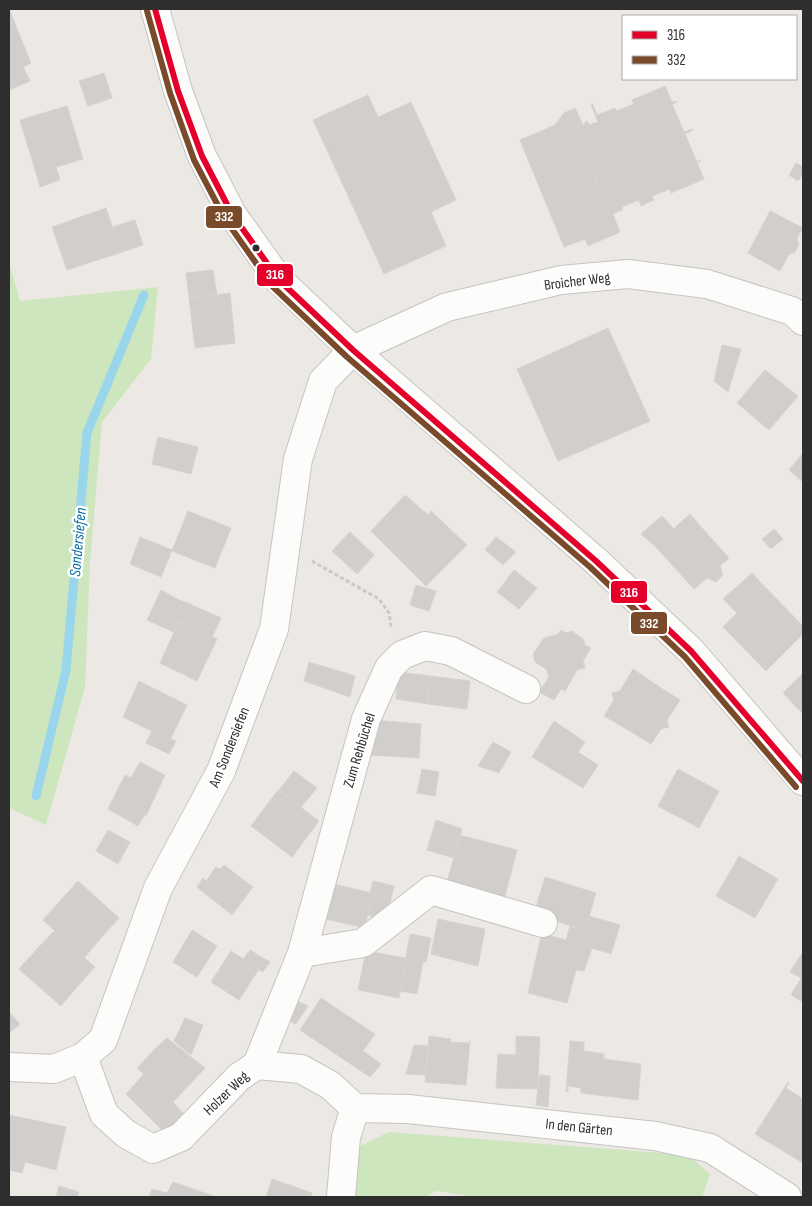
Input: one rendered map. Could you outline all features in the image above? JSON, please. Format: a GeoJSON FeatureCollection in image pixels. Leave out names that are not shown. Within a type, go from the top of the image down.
{"type":"FeatureCollection","features":[{"type":"Feature","properties":{"kind":"street"},"geometry":{"type":"LineString","coordinates":[[155,9],[178,91],[202,156],[232,214],[279,280],[353,350],[596,561],[692,651],[803,781]]}},
{"type":"Feature","properties":{"kind":"street","name":"Broicher Weg"},"geometry":{"type":"LineString","coordinates":[[353,350],[447,307],[560,280],[628,274],[707,284],[792,311],[803,321]]}},
{"type":"Feature","properties":{"kind":"street","name":"Am Sondersiefen"},"geometry":{"type":"LineString","coordinates":[[9,1067],[54,1069],[83,1057],[103,1040],[158,888],[221,771],[274,629],[298,459],[322,381],[353,350]]}},
{"type":"Feature","properties":{"kind":"street","name":"Zum Rehbüchel"},"geometry":{"type":"LineString","coordinates":[[257,1065],[302,953],[366,719],[389,668],[402,655],[426,646],[451,651],[526,688]]}},
{"type":"Feature","properties":{"kind":"street"},"geometry":{"type":"LineString","coordinates":[[302,953],[363,943],[432,890],[543,923]]}},
{"type":"Feature","properties":{"kind":"street","name":"Holzer Weg"},"geometry":{"type":"LineString","coordinates":[[83,1057],[104,1114],[126,1134],[153,1149],[180,1137],[239,1077],[257,1065],[301,1069],[330,1085],[355,1108]]}},
{"type":"Feature","properties":{"kind":"street"},"geometry":{"type":"LineString","coordinates":[[342,1197],[346,1137],[355,1108]]}},
{"type":"Feature","properties":{"kind":"street","name":"In den Gärten"},"geometry":{"type":"LineString","coordinates":[[355,1108],[408,1108],[656,1136],[710,1148],[787,1197]]}},
{"type":"Feature","properties":{"kind":"path"},"geometry":{"type":"LineString","coordinates":[[285,546],[379,598],[389,613],[392,633],[402,655]]}},
{"type":"Feature","properties":{"kind":"green space"},"geometry":{"type":"Polygon","coordinates":[[[9,262],[20,301],[158,287],[151,359],[102,422],[90,562],[85,687],[46,825],[9,808],[9,262]]]}},
{"type":"Feature","properties":{"kind":"green space"},"geometry":{"type":"Polygon","coordinates":[[[389,1132],[688,1155],[710,1174],[702,1197],[476,1197],[437,1191],[425,1197],[353,1197],[354,1149],[389,1132]]]}},
{"type":"Feature","properties":{"kind":"building"},"geometry":{"type":"Polygon","coordinates":[[[9,9],[31,63],[23,67],[30,81],[9,90],[9,9]]]}},
{"type":"Feature","properties":{"kind":"building"},"geometry":{"type":"Polygon","coordinates":[[[104,73],[112,98],[88,106],[79,81],[104,73]]]}},
{"type":"Feature","properties":{"kind":"building"},"geometry":{"type":"Polygon","coordinates":[[[665,86],[672,102],[677,102],[672,104],[684,132],[693,130],[685,134],[697,162],[701,160],[697,163],[704,179],[671,193],[670,189],[652,196],[654,200],[641,206],[639,200],[622,207],[623,211],[610,215],[575,129],[586,124],[585,122],[587,121],[589,125],[598,122],[592,103],[597,115],[615,108],[616,111],[634,104],[632,100],[665,86]]]}},
{"type":"Feature","properties":{"kind":"building"},"geometry":{"type":"Polygon","coordinates":[[[368,95],[378,117],[411,102],[456,200],[431,212],[446,246],[384,274],[313,120],[368,95]]]}},
{"type":"Feature","properties":{"kind":"building"},"geometry":{"type":"Polygon","coordinates":[[[67,106],[83,159],[36,173],[20,120],[67,106]]]}},
{"type":"Feature","properties":{"kind":"building"},"geometry":{"type":"Polygon","coordinates":[[[575,108],[583,125],[575,129],[610,215],[613,214],[620,232],[588,246],[585,239],[564,247],[520,140],[555,125],[564,113],[575,108]]]}},
{"type":"Feature","properties":{"kind":"building"},"geometry":{"type":"Polygon","coordinates":[[[796,163],[803,167],[803,173],[798,181],[789,175],[796,163]]]}},
{"type":"Feature","properties":{"kind":"building"},"geometry":{"type":"Polygon","coordinates":[[[56,167],[60,180],[40,187],[36,173],[56,167]]]}},
{"type":"Feature","properties":{"kind":"building"},"geometry":{"type":"Polygon","coordinates":[[[106,208],[113,229],[108,231],[116,254],[67,270],[52,227],[106,208]]]}},
{"type":"Feature","properties":{"kind":"building"},"geometry":{"type":"Polygon","coordinates":[[[770,211],[803,228],[797,238],[799,244],[795,252],[789,254],[780,271],[748,253],[770,211]]]}},
{"type":"Feature","properties":{"kind":"building"},"geometry":{"type":"Polygon","coordinates":[[[135,220],[143,245],[116,254],[108,231],[113,229],[113,227],[135,220]]]}},
{"type":"Feature","properties":{"kind":"building"},"geometry":{"type":"Polygon","coordinates":[[[213,270],[217,295],[189,298],[186,273],[213,270]]]}},
{"type":"Feature","properties":{"kind":"building"},"geometry":{"type":"Polygon","coordinates":[[[230,293],[235,343],[195,348],[189,298],[230,293]]]}},
{"type":"Feature","properties":{"kind":"building"},"geometry":{"type":"Polygon","coordinates":[[[608,328],[650,421],[558,461],[517,369],[608,328]]]}},
{"type":"Feature","properties":{"kind":"building"},"geometry":{"type":"Polygon","coordinates":[[[722,345],[741,349],[728,392],[714,381],[722,345]]]}},
{"type":"Feature","properties":{"kind":"building"},"geometry":{"type":"Polygon","coordinates":[[[765,370],[798,396],[769,430],[737,403],[765,370]]]}},
{"type":"Feature","properties":{"kind":"building"},"geometry":{"type":"Polygon","coordinates":[[[158,437],[198,447],[191,474],[152,464],[158,437]]]}},
{"type":"Feature","properties":{"kind":"building"},"geometry":{"type":"Polygon","coordinates":[[[803,453],[803,482],[789,470],[803,453]]]}},
{"type":"Feature","properties":{"kind":"building"},"geometry":{"type":"Polygon","coordinates":[[[405,495],[428,515],[431,511],[467,545],[426,586],[371,531],[405,495]]]}},
{"type":"Feature","properties":{"kind":"building"},"geometry":{"type":"Polygon","coordinates":[[[188,511],[231,528],[215,568],[172,551],[188,511]]]}},
{"type":"Feature","properties":{"kind":"building"},"geometry":{"type":"Polygon","coordinates":[[[690,514],[710,537],[675,568],[655,546],[690,514]]]}},
{"type":"Feature","properties":{"kind":"building"},"geometry":{"type":"Polygon","coordinates":[[[662,516],[674,529],[655,546],[641,534],[662,516]]]}},
{"type":"Feature","properties":{"kind":"building"},"geometry":{"type":"Polygon","coordinates":[[[774,529],[783,539],[771,549],[762,539],[774,529]]]}},
{"type":"Feature","properties":{"kind":"building"},"geometry":{"type":"Polygon","coordinates":[[[350,532],[374,555],[357,574],[332,551],[350,532]]]}},
{"type":"Feature","properties":{"kind":"building"},"geometry":{"type":"Polygon","coordinates":[[[140,537],[172,550],[161,577],[130,564],[140,537]]]}},
{"type":"Feature","properties":{"kind":"building"},"geometry":{"type":"Polygon","coordinates":[[[496,537],[516,552],[503,565],[485,550],[496,537]]]}},
{"type":"Feature","properties":{"kind":"building"},"geometry":{"type":"Polygon","coordinates":[[[710,537],[729,558],[720,566],[723,575],[716,582],[707,578],[694,589],[675,568],[710,537]]]}},
{"type":"Feature","properties":{"kind":"building"},"geometry":{"type":"Polygon","coordinates":[[[514,570],[537,588],[519,609],[497,592],[514,570]]]}},
{"type":"Feature","properties":{"kind":"building"},"geometry":{"type":"Polygon","coordinates":[[[752,573],[764,586],[737,613],[723,599],[752,573]]]}},
{"type":"Feature","properties":{"kind":"building"},"geometry":{"type":"Polygon","coordinates":[[[416,585],[436,591],[429,611],[410,605],[416,585]]]}},
{"type":"Feature","properties":{"kind":"building"},"geometry":{"type":"Polygon","coordinates":[[[764,586],[803,626],[803,634],[766,671],[723,627],[764,586]]]}},
{"type":"Feature","properties":{"kind":"building"},"geometry":{"type":"Polygon","coordinates":[[[161,590],[183,602],[174,619],[179,621],[174,632],[147,620],[161,590]]]}},
{"type":"Feature","properties":{"kind":"building"},"geometry":{"type":"Polygon","coordinates":[[[183,601],[221,618],[212,637],[174,619],[183,601]]]}},
{"type":"Feature","properties":{"kind":"building"},"geometry":{"type":"Polygon","coordinates":[[[179,621],[217,639],[197,681],[160,663],[179,621]]]}},
{"type":"Feature","properties":{"kind":"building"},"geometry":{"type":"Polygon","coordinates":[[[561,630],[566,633],[572,631],[583,639],[585,645],[591,648],[583,661],[585,668],[577,670],[565,691],[561,689],[554,700],[539,692],[549,677],[546,669],[535,662],[533,654],[544,638],[558,634],[561,630]]]}},
{"type":"Feature","properties":{"kind":"building"},"geometry":{"type":"Polygon","coordinates":[[[309,662],[355,676],[350,697],[304,681],[309,662]]]}},
{"type":"Feature","properties":{"kind":"building"},"geometry":{"type":"Polygon","coordinates":[[[633,669],[658,686],[630,731],[604,716],[614,700],[612,693],[620,691],[633,669]]]}},
{"type":"Feature","properties":{"kind":"building"},"geometry":{"type":"Polygon","coordinates":[[[398,672],[430,676],[428,704],[396,699],[398,672]]]}},
{"type":"Feature","properties":{"kind":"building"},"geometry":{"type":"Polygon","coordinates":[[[803,673],[803,714],[783,693],[803,673]]]}},
{"type":"Feature","properties":{"kind":"building"},"geometry":{"type":"Polygon","coordinates":[[[430,676],[470,681],[467,709],[428,704],[430,676]]]}},
{"type":"Feature","properties":{"kind":"building"},"geometry":{"type":"Polygon","coordinates":[[[139,681],[187,705],[170,740],[123,717],[139,681]]]}},
{"type":"Feature","properties":{"kind":"building"},"geometry":{"type":"Polygon","coordinates":[[[658,686],[680,700],[667,720],[669,727],[661,729],[651,744],[630,731],[658,686]]]}},
{"type":"Feature","properties":{"kind":"building"},"geometry":{"type":"Polygon","coordinates":[[[374,720],[421,724],[419,758],[371,755],[374,720]]]}},
{"type":"Feature","properties":{"kind":"building"},"geometry":{"type":"Polygon","coordinates":[[[554,721],[585,742],[578,752],[598,765],[583,788],[532,757],[554,721]]]}},
{"type":"Feature","properties":{"kind":"building"},"geometry":{"type":"Polygon","coordinates":[[[152,731],[176,741],[169,754],[146,743],[152,731]]]}},
{"type":"Feature","properties":{"kind":"building"},"geometry":{"type":"Polygon","coordinates":[[[493,742],[511,752],[499,773],[478,766],[493,742]]]}},
{"type":"Feature","properties":{"kind":"building"},"geometry":{"type":"Polygon","coordinates":[[[140,762],[165,775],[146,816],[145,814],[138,826],[108,809],[125,775],[131,778],[140,762]]]}},
{"type":"Feature","properties":{"kind":"building"},"geometry":{"type":"Polygon","coordinates":[[[422,769],[439,772],[435,796],[417,793],[422,769]]]}},
{"type":"Feature","properties":{"kind":"building"},"geometry":{"type":"Polygon","coordinates":[[[678,769],[719,791],[699,828],[658,806],[678,769]]]}},
{"type":"Feature","properties":{"kind":"building"},"geometry":{"type":"Polygon","coordinates":[[[294,771],[317,788],[301,807],[279,790],[294,771]]]}},
{"type":"Feature","properties":{"kind":"building"},"geometry":{"type":"Polygon","coordinates":[[[278,790],[319,821],[292,857],[251,826],[278,790]]]}},
{"type":"Feature","properties":{"kind":"building"},"geometry":{"type":"Polygon","coordinates":[[[436,820],[462,829],[454,858],[427,850],[436,820]]]}},
{"type":"Feature","properties":{"kind":"building"},"geometry":{"type":"Polygon","coordinates":[[[108,830],[130,842],[118,864],[96,851],[108,830]]]}},
{"type":"Feature","properties":{"kind":"building"},"geometry":{"type":"Polygon","coordinates":[[[460,835],[517,850],[504,900],[447,882],[460,835]]]}},
{"type":"Feature","properties":{"kind":"building"},"geometry":{"type":"Polygon","coordinates":[[[739,856],[778,879],[755,918],[716,896],[739,856]]]}},
{"type":"Feature","properties":{"kind":"building"},"geometry":{"type":"Polygon","coordinates":[[[224,865],[253,887],[232,915],[197,887],[203,878],[206,881],[216,867],[220,869],[224,865]]]}},
{"type":"Feature","properties":{"kind":"building"},"geometry":{"type":"Polygon","coordinates":[[[545,877],[596,893],[585,930],[534,914],[545,877]]]}},
{"type":"Feature","properties":{"kind":"building"},"geometry":{"type":"Polygon","coordinates":[[[78,881],[119,918],[101,938],[60,901],[78,881]]]}},
{"type":"Feature","properties":{"kind":"building"},"geometry":{"type":"Polygon","coordinates":[[[373,881],[394,886],[386,920],[368,915],[373,881]]]}},
{"type":"Feature","properties":{"kind":"building"},"geometry":{"type":"Polygon","coordinates":[[[333,884],[372,893],[365,928],[326,919],[333,884]]]}},
{"type":"Feature","properties":{"kind":"building"},"geometry":{"type":"Polygon","coordinates":[[[60,901],[101,938],[84,958],[43,920],[60,901]]]}},
{"type":"Feature","properties":{"kind":"building"},"geometry":{"type":"Polygon","coordinates":[[[589,916],[620,925],[611,954],[566,940],[570,926],[585,930],[589,916]]]}},
{"type":"Feature","properties":{"kind":"building"},"geometry":{"type":"Polygon","coordinates":[[[438,919],[485,929],[478,966],[431,954],[438,919]]]}},
{"type":"Feature","properties":{"kind":"building"},"geometry":{"type":"Polygon","coordinates":[[[192,930],[217,946],[197,977],[173,962],[192,930]]]}},
{"type":"Feature","properties":{"kind":"building"},"geometry":{"type":"Polygon","coordinates":[[[54,931],[95,967],[77,987],[36,950],[54,931]]]}},
{"type":"Feature","properties":{"kind":"building"},"geometry":{"type":"Polygon","coordinates":[[[542,933],[592,948],[584,971],[576,970],[567,1003],[528,993],[542,933]]]}},
{"type":"Feature","properties":{"kind":"building"},"geometry":{"type":"Polygon","coordinates":[[[410,934],[431,938],[426,962],[423,961],[417,994],[400,991],[410,934]]]}},
{"type":"Feature","properties":{"kind":"building"},"geometry":{"type":"Polygon","coordinates":[[[36,950],[77,987],[61,1006],[19,969],[36,950]]]}},
{"type":"Feature","properties":{"kind":"building"},"geometry":{"type":"Polygon","coordinates":[[[250,950],[270,962],[263,972],[243,959],[250,950]]]}},
{"type":"Feature","properties":{"kind":"building"},"geometry":{"type":"Polygon","coordinates":[[[231,951],[259,969],[239,1000],[211,982],[231,951]]]}},
{"type":"Feature","properties":{"kind":"building"},"geometry":{"type":"Polygon","coordinates":[[[366,951],[406,958],[399,998],[358,990],[366,951]]]}},
{"type":"Feature","properties":{"kind":"building"},"geometry":{"type":"Polygon","coordinates":[[[803,952],[803,976],[801,978],[790,972],[803,952]]]}},
{"type":"Feature","properties":{"kind":"building"},"geometry":{"type":"Polygon","coordinates":[[[803,975],[803,1002],[791,995],[803,975]]]}},
{"type":"Feature","properties":{"kind":"building"},"geometry":{"type":"Polygon","coordinates":[[[321,998],[375,1034],[363,1051],[381,1064],[370,1077],[300,1030],[321,998]]]}},
{"type":"Feature","properties":{"kind":"building"},"geometry":{"type":"Polygon","coordinates":[[[297,1001],[308,1006],[296,1024],[285,1019],[297,1001]]]}},
{"type":"Feature","properties":{"kind":"building"},"geometry":{"type":"Polygon","coordinates":[[[9,1012],[20,1024],[9,1033],[9,1012]]]}},
{"type":"Feature","properties":{"kind":"building"},"geometry":{"type":"Polygon","coordinates":[[[185,1018],[203,1025],[191,1055],[174,1041],[185,1018]]]}},
{"type":"Feature","properties":{"kind":"building"},"geometry":{"type":"Polygon","coordinates":[[[429,1036],[451,1039],[450,1042],[469,1043],[470,1040],[466,1085],[425,1082],[429,1036]]]}},
{"type":"Feature","properties":{"kind":"building"},"geometry":{"type":"Polygon","coordinates":[[[516,1036],[540,1037],[539,1054],[516,1053],[516,1036]]]}},
{"type":"Feature","properties":{"kind":"building"},"geometry":{"type":"Polygon","coordinates":[[[167,1038],[205,1068],[192,1082],[157,1047],[167,1038]]]}},
{"type":"Feature","properties":{"kind":"building"},"geometry":{"type":"Polygon","coordinates":[[[570,1041],[584,1042],[584,1051],[604,1054],[604,1059],[641,1064],[638,1100],[581,1093],[581,1088],[568,1086],[568,1092],[566,1091],[570,1041]]]}},
{"type":"Feature","properties":{"kind":"building"},"geometry":{"type":"Polygon","coordinates":[[[414,1045],[428,1046],[425,1075],[406,1074],[414,1045]]]}},
{"type":"Feature","properties":{"kind":"building"},"geometry":{"type":"Polygon","coordinates":[[[157,1047],[192,1082],[173,1102],[183,1113],[165,1133],[126,1094],[144,1074],[137,1068],[157,1047]]]}},
{"type":"Feature","properties":{"kind":"building"},"geometry":{"type":"Polygon","coordinates":[[[516,1053],[539,1054],[538,1089],[496,1088],[498,1054],[516,1055],[516,1053]]]}},
{"type":"Feature","properties":{"kind":"building"},"geometry":{"type":"Polygon","coordinates":[[[540,1075],[550,1076],[548,1107],[536,1105],[540,1075]]]}},
{"type":"Feature","properties":{"kind":"building"},"geometry":{"type":"Polygon","coordinates":[[[788,1082],[786,1088],[803,1099],[803,1163],[755,1134],[788,1082]]]}},
{"type":"Feature","properties":{"kind":"building"},"geometry":{"type":"Polygon","coordinates":[[[9,1115],[66,1127],[56,1170],[25,1162],[22,1173],[9,1170],[11,1159],[9,1159],[9,1115]]]}},
{"type":"Feature","properties":{"kind":"building"},"geometry":{"type":"Polygon","coordinates":[[[272,1179],[312,1193],[311,1197],[266,1197],[272,1179]]]}},
{"type":"Feature","properties":{"kind":"building"},"geometry":{"type":"Polygon","coordinates":[[[173,1182],[216,1197],[149,1197],[152,1189],[167,1193],[173,1182]]]}},
{"type":"Feature","properties":{"kind":"building"},"geometry":{"type":"Polygon","coordinates":[[[59,1186],[79,1192],[77,1197],[56,1197],[59,1186]]]}},
{"type":"Feature","properties":{"kind":"waterway","name":"Sondersiefen"},"geometry":{"type":"LineString","coordinates":[[36,796],[66,670],[87,433],[144,295]]}},
{"type":"Feature","properties":{"kind":"transit line","name":"316"},"geometry":{"type":"LineString","coordinates":[[155,9],[178,91],[202,156],[232,214],[279,280],[353,350],[596,561],[691,651],[803,781]]}},
{"type":"Feature","properties":{"kind":"transit line","name":"332"},"geometry":{"type":"LineString","coordinates":[[147,11],[170,93],[194,160],[225,219],[272,286],[347,357],[590,567],[685,657],[796,787]]}}]}
